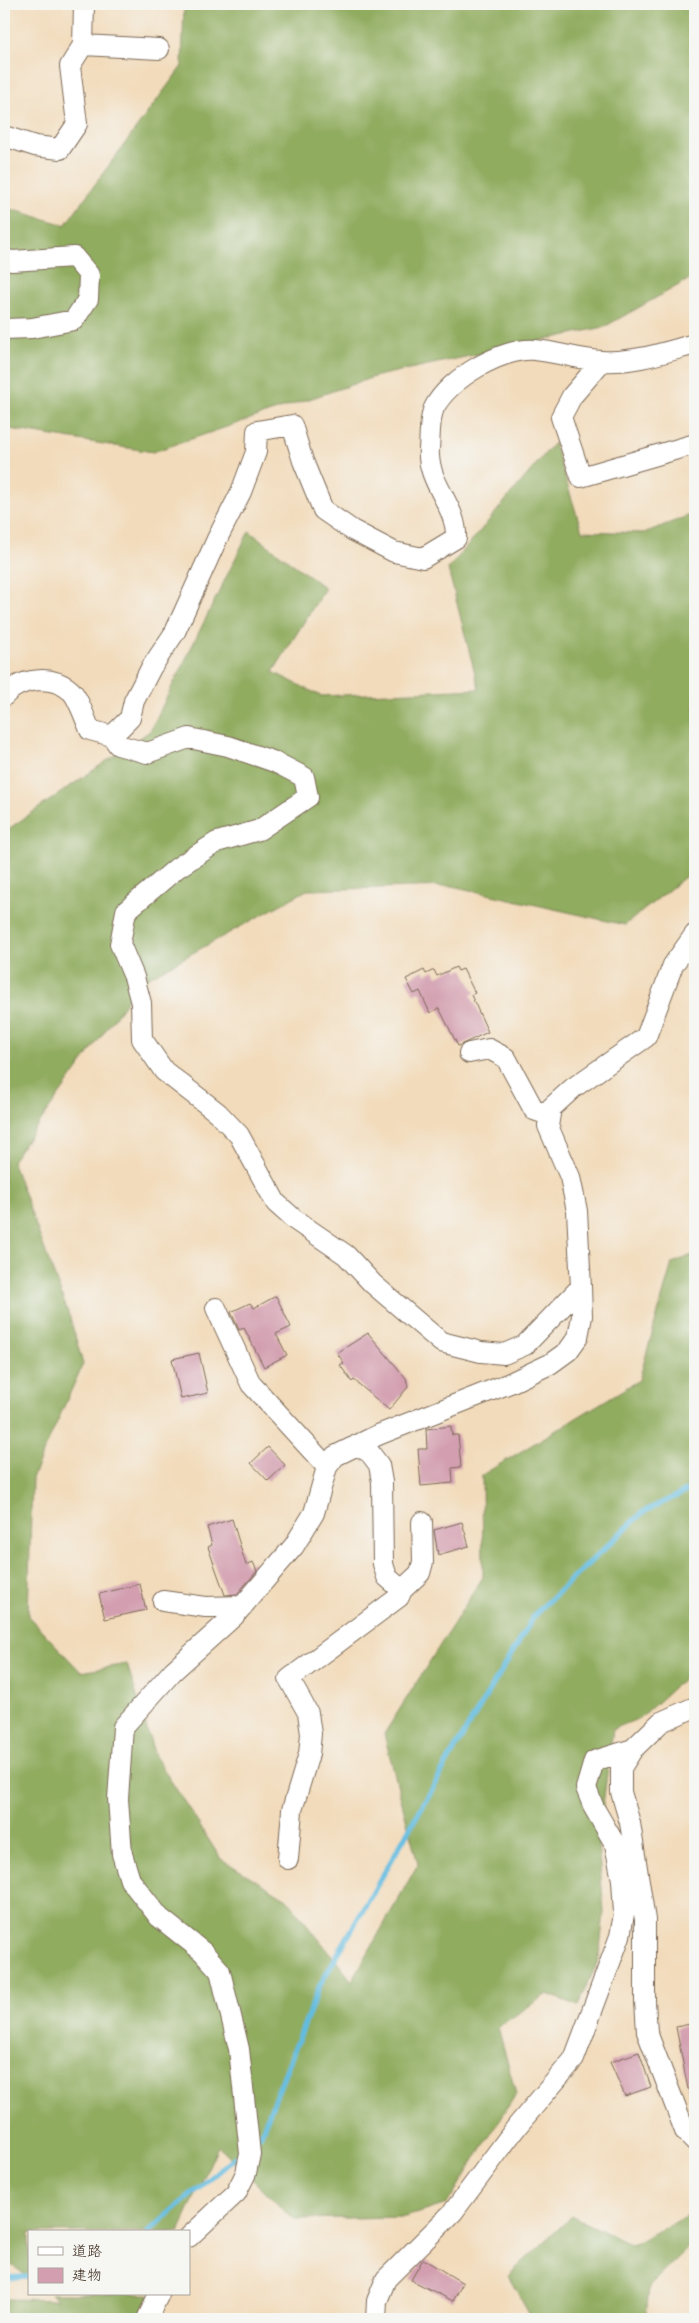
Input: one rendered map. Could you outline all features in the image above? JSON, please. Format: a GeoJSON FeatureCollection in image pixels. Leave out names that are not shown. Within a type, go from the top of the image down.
{"type":"FeatureCollection","features":[{"type":"Feature","properties":{"kind":"street"},"geometry":{"type":"LineString","coordinates":[[4,136],[35,146],[60,149],[76,124],[70,66],[83,44],[84,4]]}},
{"type":"Feature","properties":{"kind":"street"},"geometry":{"type":"LineString","coordinates":[[83,44],[159,49]]}},
{"type":"Feature","properties":{"kind":"street"},"geometry":{"type":"LineString","coordinates":[[4,259],[12,261],[74,257],[89,275],[88,299],[74,320],[32,328],[4,329]]}},
{"type":"Feature","properties":{"kind":"street"},"geometry":{"type":"LineString","coordinates":[[112,736],[130,718],[134,701],[151,668],[175,632],[217,539],[241,492],[256,452],[257,432],[292,425],[303,461],[323,510],[352,530],[394,552],[423,558],[456,538],[457,525],[436,485],[428,452],[434,408],[459,377],[498,357],[533,350],[602,361],[642,358],[695,344]]}},
{"type":"Feature","properties":{"kind":"street"},"geometry":{"type":"LineString","coordinates":[[602,361],[572,396],[561,418],[581,477],[695,444]]}},
{"type":"Feature","properties":{"kind":"street"},"geometry":{"type":"LineString","coordinates":[[4,696],[12,687],[45,678],[72,691],[90,730],[112,736],[118,745],[147,753],[189,738],[228,746],[275,762],[304,778],[308,797],[286,814],[259,830],[217,842],[177,868],[137,900],[126,911],[120,944],[134,977],[141,1003],[142,1039],[164,1070],[218,1112],[238,1135],[276,1203],[295,1220],[346,1255],[373,1284],[441,1342],[481,1352],[504,1354],[525,1345],[581,1287]]}},
{"type":"Feature","properties":{"kind":"street"},"geometry":{"type":"LineString","coordinates":[[190,2236],[236,2193],[246,2173],[250,2154],[239,2049],[220,1971],[203,1952],[159,1917],[130,1880],[122,1854],[118,1799],[123,1727],[173,1671],[243,1606],[294,1546],[314,1513],[327,1467],[335,1456],[357,1445],[510,1383],[550,1364],[568,1351],[578,1337],[582,1316],[577,1211],[570,1177],[548,1126],[551,1108],[573,1088],[646,1037],[673,965],[695,934]]}},
{"type":"Feature","properties":{"kind":"street"},"geometry":{"type":"LineString","coordinates":[[469,1053],[488,1048],[506,1058],[534,1110],[549,1115]]}},
{"type":"Feature","properties":{"kind":"street"},"geometry":{"type":"LineString","coordinates":[[216,1308],[251,1384],[327,1467]]}},
{"type":"Feature","properties":{"kind":"street"},"geometry":{"type":"LineString","coordinates":[[357,1445],[370,1453],[379,1465],[382,1482],[383,1564],[387,1578],[402,1590]]}},
{"type":"Feature","properties":{"kind":"street"},"geometry":{"type":"LineString","coordinates":[[288,1859],[292,1810],[309,1754],[311,1734],[308,1713],[289,1679],[399,1597],[402,1590],[420,1573],[423,1562],[422,1522]]}},
{"type":"Feature","properties":{"kind":"street"},"geometry":{"type":"LineString","coordinates":[[163,1601],[206,1607],[243,1606]]}},
{"type":"Feature","properties":{"kind":"street"},"geometry":{"type":"LineString","coordinates":[[695,1707],[661,1722],[633,1749],[621,1768],[621,1792],[630,1823],[646,1920],[645,2001],[647,2032],[685,2131],[695,2141]]}},
{"type":"Feature","properties":{"kind":"street"},"geometry":{"type":"LineString","coordinates":[[376,2319],[378,2301],[386,2279],[453,2212],[518,2125],[574,2059],[620,1936],[624,1914],[622,1880],[615,1844],[594,1808],[586,1788],[594,1761],[633,1749]]}},
{"type":"Feature","properties":{"kind":"street"},"geometry":{"type":"LineString","coordinates":[[147,2319],[158,2296]]}},
{"type":"Feature","properties":{"kind":"green space"},"geometry":{"type":"Polygon","coordinates":[[[184,4],[695,4],[695,276],[604,327],[377,376],[153,452],[4,428],[4,207],[65,225],[182,66],[184,4]]]}},
{"type":"Feature","properties":{"kind":"green space"},"geometry":{"type":"Polygon","coordinates":[[[554,443],[582,531],[644,533],[695,513],[695,869],[625,925],[452,886],[307,890],[140,982],[12,1161],[70,1318],[83,1364],[32,1478],[28,1616],[81,1672],[127,1664],[155,1756],[221,1859],[287,1899],[352,1981],[418,1864],[384,1734],[483,1577],[482,1475],[639,1380],[672,1263],[695,1254],[695,1668],[640,1718],[613,1729],[598,1843],[604,1912],[599,1959],[578,2006],[547,1994],[498,2027],[516,2094],[447,2204],[405,2217],[293,2219],[218,2146],[180,2230],[28,2230],[28,2277],[4,2259],[4,832],[150,731],[249,531],[325,588],[273,672],[321,696],[479,689],[448,569],[554,443]]]}},
{"type":"Feature","properties":{"kind":"green space"},"geometry":{"type":"Polygon","coordinates":[[[695,2211],[695,2241],[649,2286],[646,2319],[532,2319],[508,2276],[572,2216],[632,2245],[695,2211]]]}},
{"type":"Feature","properties":{"kind":"green space"},"geometry":{"type":"Polygon","coordinates":[[[53,2296],[149,2296],[139,2319],[4,2319],[7,2299],[57,2300],[53,2296]]]}},
{"type":"Feature","properties":{"kind":"building"},"geometry":{"type":"Polygon","coordinates":[[[456,967],[458,971],[463,969],[475,993],[471,995],[488,1032],[458,1046],[439,1008],[430,1013],[420,991],[414,994],[406,979],[424,970],[426,974],[434,970],[437,976],[456,967]]]}},
{"type":"Feature","properties":{"kind":"building"},"geometry":{"type":"Polygon","coordinates":[[[276,1296],[291,1327],[276,1334],[287,1355],[264,1367],[244,1328],[239,1330],[231,1312],[250,1303],[254,1308],[276,1296]]]}},
{"type":"Feature","properties":{"kind":"building"},"geometry":{"type":"Polygon","coordinates":[[[368,1333],[406,1378],[408,1387],[389,1410],[354,1380],[352,1382],[340,1365],[344,1363],[337,1353],[368,1333]]]}},
{"type":"Feature","properties":{"kind":"building"},"geometry":{"type":"Polygon","coordinates":[[[199,1353],[208,1393],[181,1399],[172,1359],[199,1353]]]}},
{"type":"Feature","properties":{"kind":"building"},"geometry":{"type":"Polygon","coordinates":[[[451,1426],[452,1435],[458,1435],[461,1467],[452,1468],[453,1483],[421,1486],[418,1449],[427,1449],[426,1429],[451,1426]]]}},
{"type":"Feature","properties":{"kind":"building"},"geometry":{"type":"Polygon","coordinates":[[[268,1447],[285,1465],[268,1481],[251,1463],[268,1447]]]}},
{"type":"Feature","properties":{"kind":"building"},"geometry":{"type":"Polygon","coordinates":[[[232,1519],[246,1565],[253,1562],[257,1571],[237,1594],[225,1595],[208,1547],[212,1545],[207,1527],[232,1519]]]}},
{"type":"Feature","properties":{"kind":"building"},"geometry":{"type":"Polygon","coordinates":[[[462,1522],[469,1546],[438,1555],[434,1530],[462,1522]]]}},
{"type":"Feature","properties":{"kind":"building"},"geometry":{"type":"Polygon","coordinates":[[[140,1584],[146,1610],[105,1619],[99,1594],[140,1584]]]}},
{"type":"Feature","properties":{"kind":"building"},"geometry":{"type":"Polygon","coordinates":[[[695,2023],[695,2089],[688,2089],[676,2027],[695,2023]]]}},
{"type":"Feature","properties":{"kind":"building"},"geometry":{"type":"Polygon","coordinates":[[[639,2052],[651,2087],[625,2096],[610,2062],[639,2052]]]}},
{"type":"Feature","properties":{"kind":"building"},"geometry":{"type":"Polygon","coordinates":[[[423,2259],[463,2283],[453,2301],[411,2280],[423,2259]]]}},
{"type":"Feature","properties":{"kind":"waterway"},"geometry":{"type":"LineString","coordinates":[[260,2136],[320,1985],[459,1742],[535,1614],[643,1512],[695,1487]]}},
{"type":"Feature","properties":{"kind":"waterway"},"geometry":{"type":"LineString","coordinates":[[150,2230],[235,2157]]}},
{"type":"Feature","properties":{"kind":"waterway"},"geometry":{"type":"LineString","coordinates":[[4,2278],[28,2277]]}}]}
